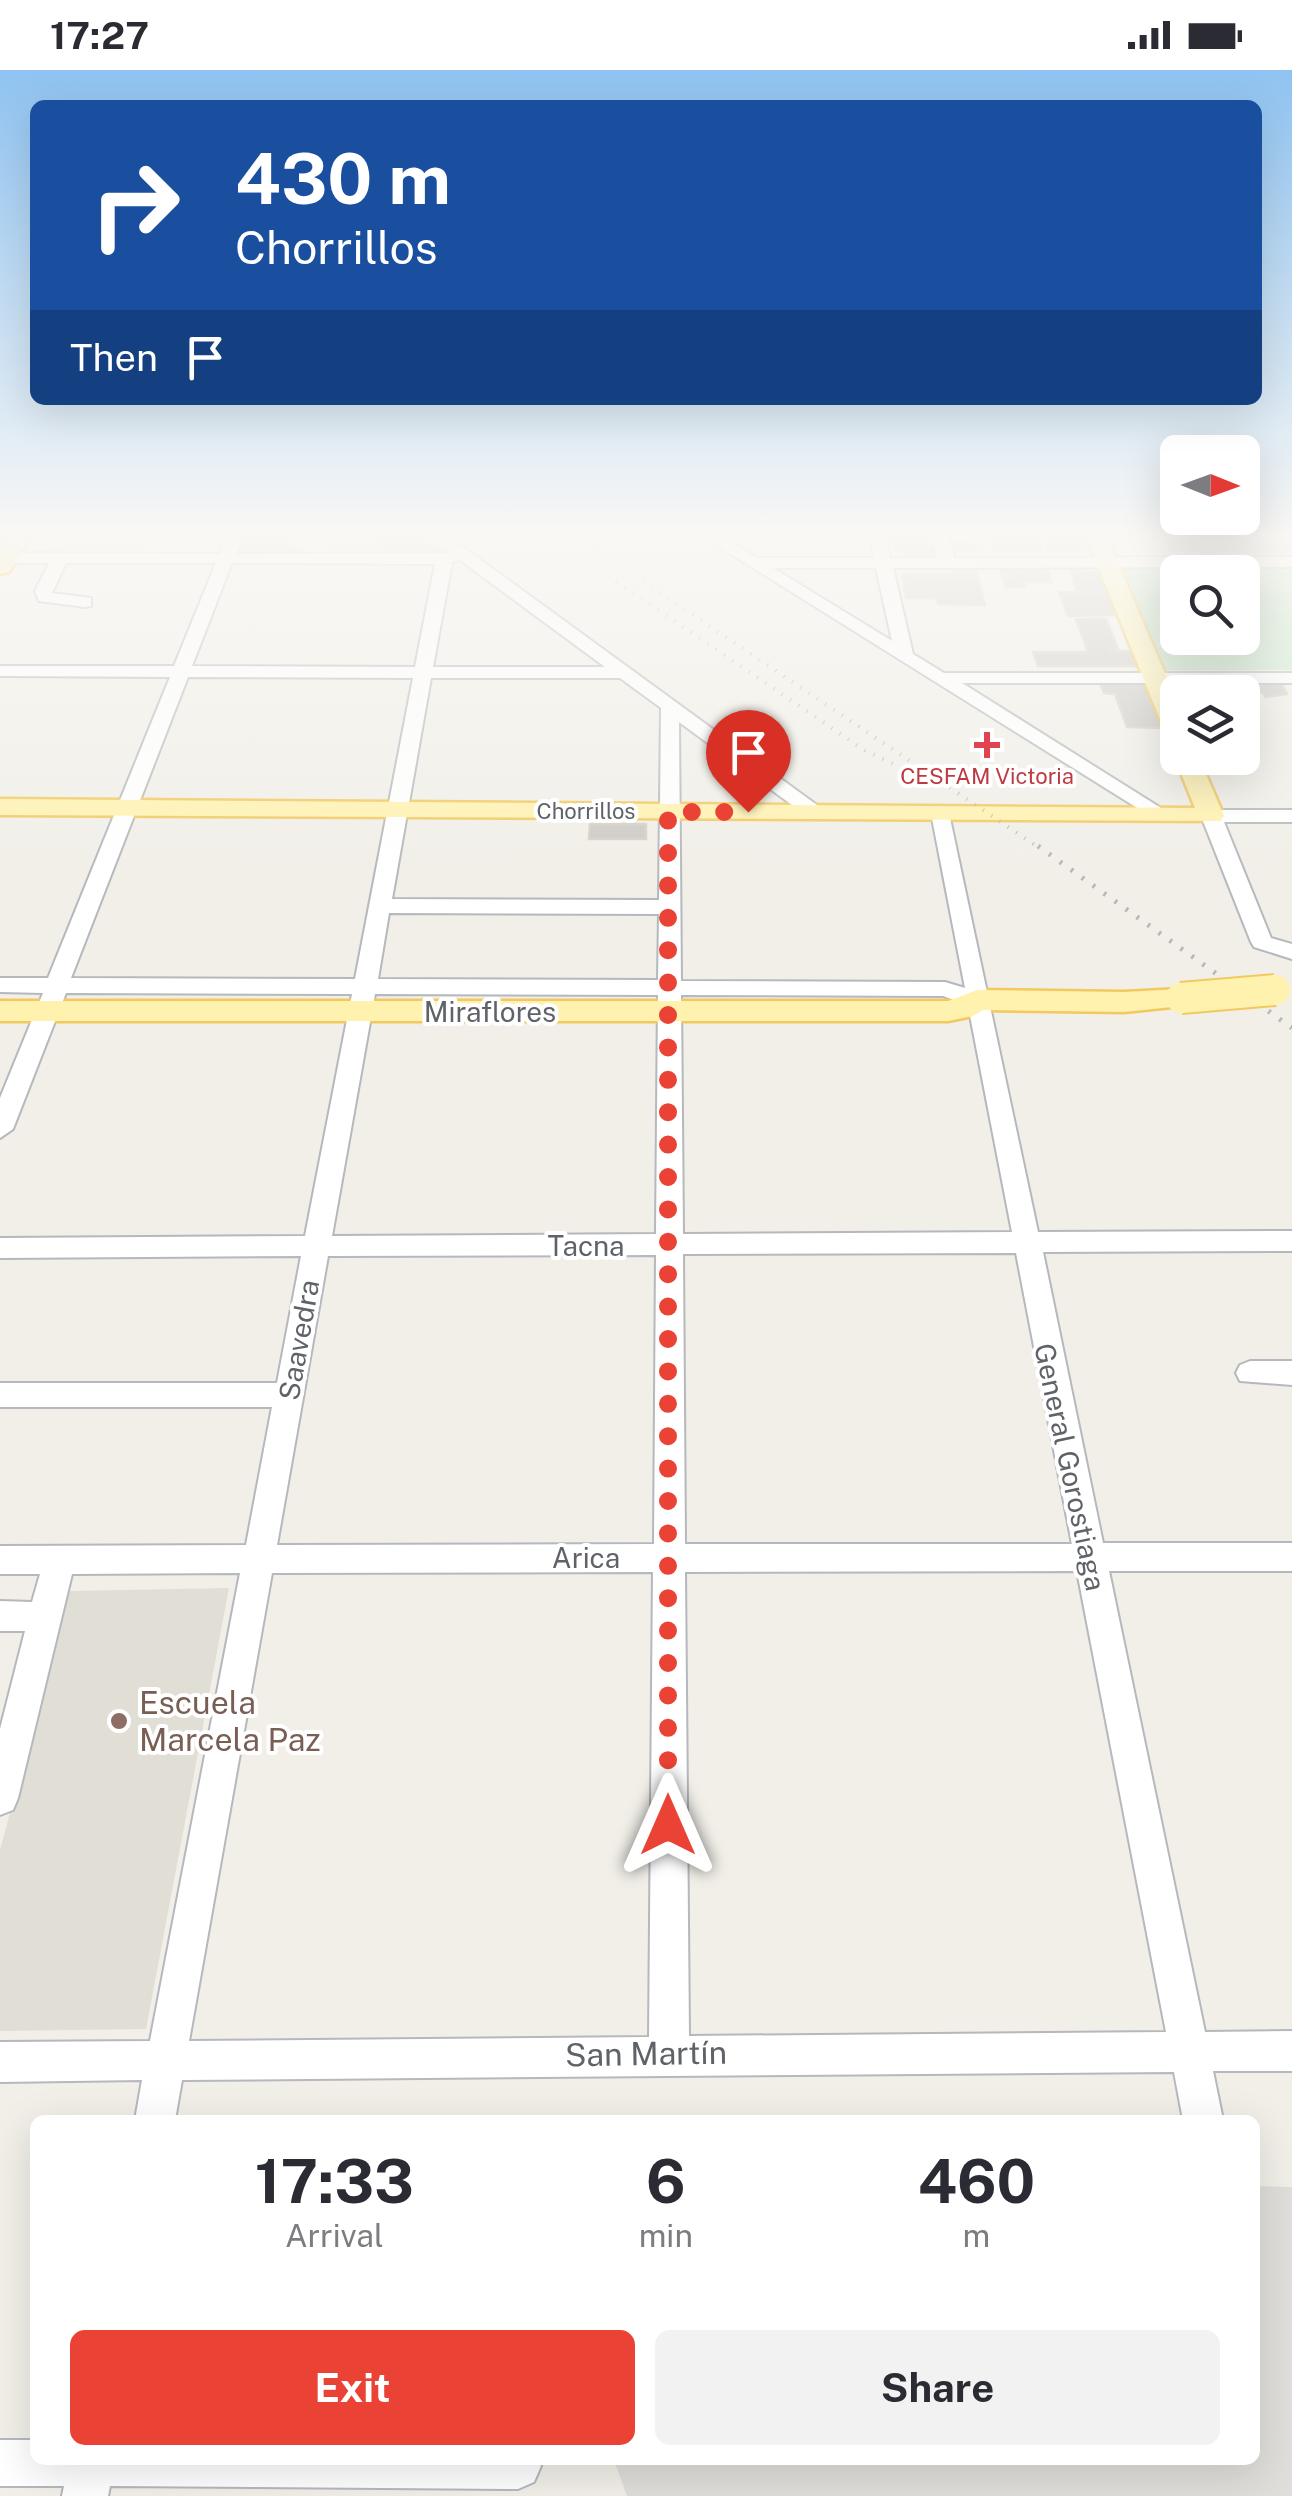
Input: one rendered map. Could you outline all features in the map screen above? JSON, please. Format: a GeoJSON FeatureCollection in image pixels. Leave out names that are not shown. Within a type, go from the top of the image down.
{"type":"FeatureCollection","features":[{"type":"Feature","properties":{"kind":"main road"},"geometry":{"type":"LineString","coordinates":[[1141,644],[1160,692]]}},
{"type":"Feature","properties":{"kind":"main road"},"geometry":{"type":"LineString","coordinates":[[1194,775],[1211,816]]}},
{"type":"Feature","properties":{"kind":"main road","name":"Chorrillos"},"geometry":{"type":"LineString","coordinates":[[0,808],[1211,816]]}},
{"type":"Feature","properties":{"kind":"main road","name":"Miraflores"},"geometry":{"type":"LineString","coordinates":[[0,1011],[50,998],[667,1000],[948,1011],[970,1006],[977,1000],[1114,1002],[1283,989]]}},
{"type":"Feature","properties":{"kind":"street"},"geometry":{"type":"LineString","coordinates":[[0,1129],[190,644]]}},
{"type":"Feature","properties":{"kind":"street","name":"Saavedra"},"geometry":{"type":"LineString","coordinates":[[156,2115],[430,644]]}},
{"type":"Feature","properties":{"kind":"street"},"geometry":{"type":"LineString","coordinates":[[582,644],[814,812]]}},
{"type":"Feature","properties":{"kind":"street"},"geometry":{"type":"LineString","coordinates":[[884,644],[1162,815]]}},
{"type":"Feature","properties":{"kind":"street"},"geometry":{"type":"LineString","coordinates":[[902,644],[905,657]]}},
{"type":"Feature","properties":{"kind":"street"},"geometry":{"type":"LineString","coordinates":[[0,671],[624,673]]}},
{"type":"Feature","properties":{"kind":"street"},"geometry":{"type":"LineString","coordinates":[[939,678],[1292,678]]}},
{"type":"Feature","properties":{"kind":"street"},"geometry":{"type":"LineString","coordinates":[[668,2053],[670,707]]}},
{"type":"Feature","properties":{"kind":"street","name":"General Gorostiaga"},"geometry":{"type":"LineString","coordinates":[[942,814],[1024,1241],[1202,2115]]}},
{"type":"Feature","properties":{"kind":"street"},"geometry":{"type":"LineString","coordinates":[[1211,816],[1262,942],[1292,952]]}},
{"type":"Feature","properties":{"kind":"street","name":"Chorrillos"},"geometry":{"type":"LineString","coordinates":[[1211,816],[1292,816]]}},
{"type":"Feature","properties":{"kind":"street"},"geometry":{"type":"LineString","coordinates":[[379,906],[667,907]]}},
{"type":"Feature","properties":{"kind":"street","name":"Miraflores"},"geometry":{"type":"LineString","coordinates":[[0,984],[50,998]]}},
{"type":"Feature","properties":{"kind":"street","name":"Tacna"},"geometry":{"type":"LineString","coordinates":[[0,1248],[1292,1241]]}},
{"type":"Feature","properties":{"kind":"street"},"geometry":{"type":"LineString","coordinates":[[1250,1373],[1292,1374]]}},
{"type":"Feature","properties":{"kind":"street"},"geometry":{"type":"LineString","coordinates":[[0,1395],[289,1394]]}},
{"type":"Feature","properties":{"kind":"street","name":"Arica"},"geometry":{"type":"LineString","coordinates":[[0,1560],[1292,1557]]}},
{"type":"Feature","properties":{"kind":"street"},"geometry":{"type":"LineString","coordinates":[[0,1798],[60,1560]]}},
{"type":"Feature","properties":{"kind":"street"},"geometry":{"type":"LineString","coordinates":[[0,1616],[45,1617]]}},
{"type":"Feature","properties":{"kind":"street","name":"San Martín"},"geometry":{"type":"LineString","coordinates":[[0,2062],[1292,2050]]}},
{"type":"Feature","properties":{"kind":"street"},"geometry":{"type":"LineString","coordinates":[[0,2463],[88,2473],[518,2466]]}},
{"type":"Feature","properties":{"kind":"shaded area","name":"Escuela Marcela Paz"},"geometry":{"type":"Polygon","coordinates":[[[229,1588],[146,2029],[0,2031],[0,1850],[70,1591],[229,1588]]]}},
{"type":"Feature","properties":{"kind":"shaded area"},"geometry":{"type":"Polygon","coordinates":[[[1260,2186],[1292,2187],[1292,2496],[627,2496],[616,2465],[1260,2465],[1260,2186]]]}},
{"type":"Feature","properties":{"kind":"green space"},"geometry":{"type":"Polygon","coordinates":[[[1154,644],[1160,644],[1160,655],[1260,655],[1260,644],[1292,644],[1292,670],[1165,670],[1154,644]]]}},
{"type":"Feature","properties":{"kind":"building"},"geometry":{"type":"Polygon","coordinates":[[[1085,644],[1116,644],[1118,649],[1109,651],[1134,651],[1141,666],[1038,666],[1033,652],[1088,652],[1085,644]]]}},
{"type":"Feature","properties":{"kind":"building"},"geometry":{"type":"Polygon","coordinates":[[[1100,683],[1147,683],[1160,728],[1127,727],[1115,694],[1104,693],[1100,683]]]}},
{"type":"Feature","properties":{"kind":"building"},"geometry":{"type":"Polygon","coordinates":[[[1260,683],[1281,683],[1287,694],[1265,697],[1260,683]]]}},
{"type":"Feature","properties":{"kind":"building"},"geometry":{"type":"Polygon","coordinates":[[[590,824],[646,824],[646,839],[589,839],[590,824]]]}},
{"type":"Feature","properties":{"kind":"railway"},"geometry":{"type":"LineString","coordinates":[[708,644],[864,750],[915,774]]}},
{"type":"Feature","properties":{"kind":"railway"},"geometry":{"type":"LineString","coordinates":[[736,644],[1041,849]]}},
{"type":"Feature","properties":{"kind":"railway"},"geometry":{"type":"LineString","coordinates":[[1038,846],[1292,1028]]}},
{"type":"Feature","properties":{"kind":"place","name":"CESFAM Victoria"},"geometry":{"type":"Point","coordinates":[987,745]}},
{"type":"Feature","properties":{"kind":"place","name":"Escuela Marcela Paz"},"geometry":{"type":"Point","coordinates":[119,1721]}},
{"type":"Feature","properties":{"kind":"route"},"geometry":{"type":"LineString","coordinates":[[668,1825],[668,812],[748,812]]}}]}
